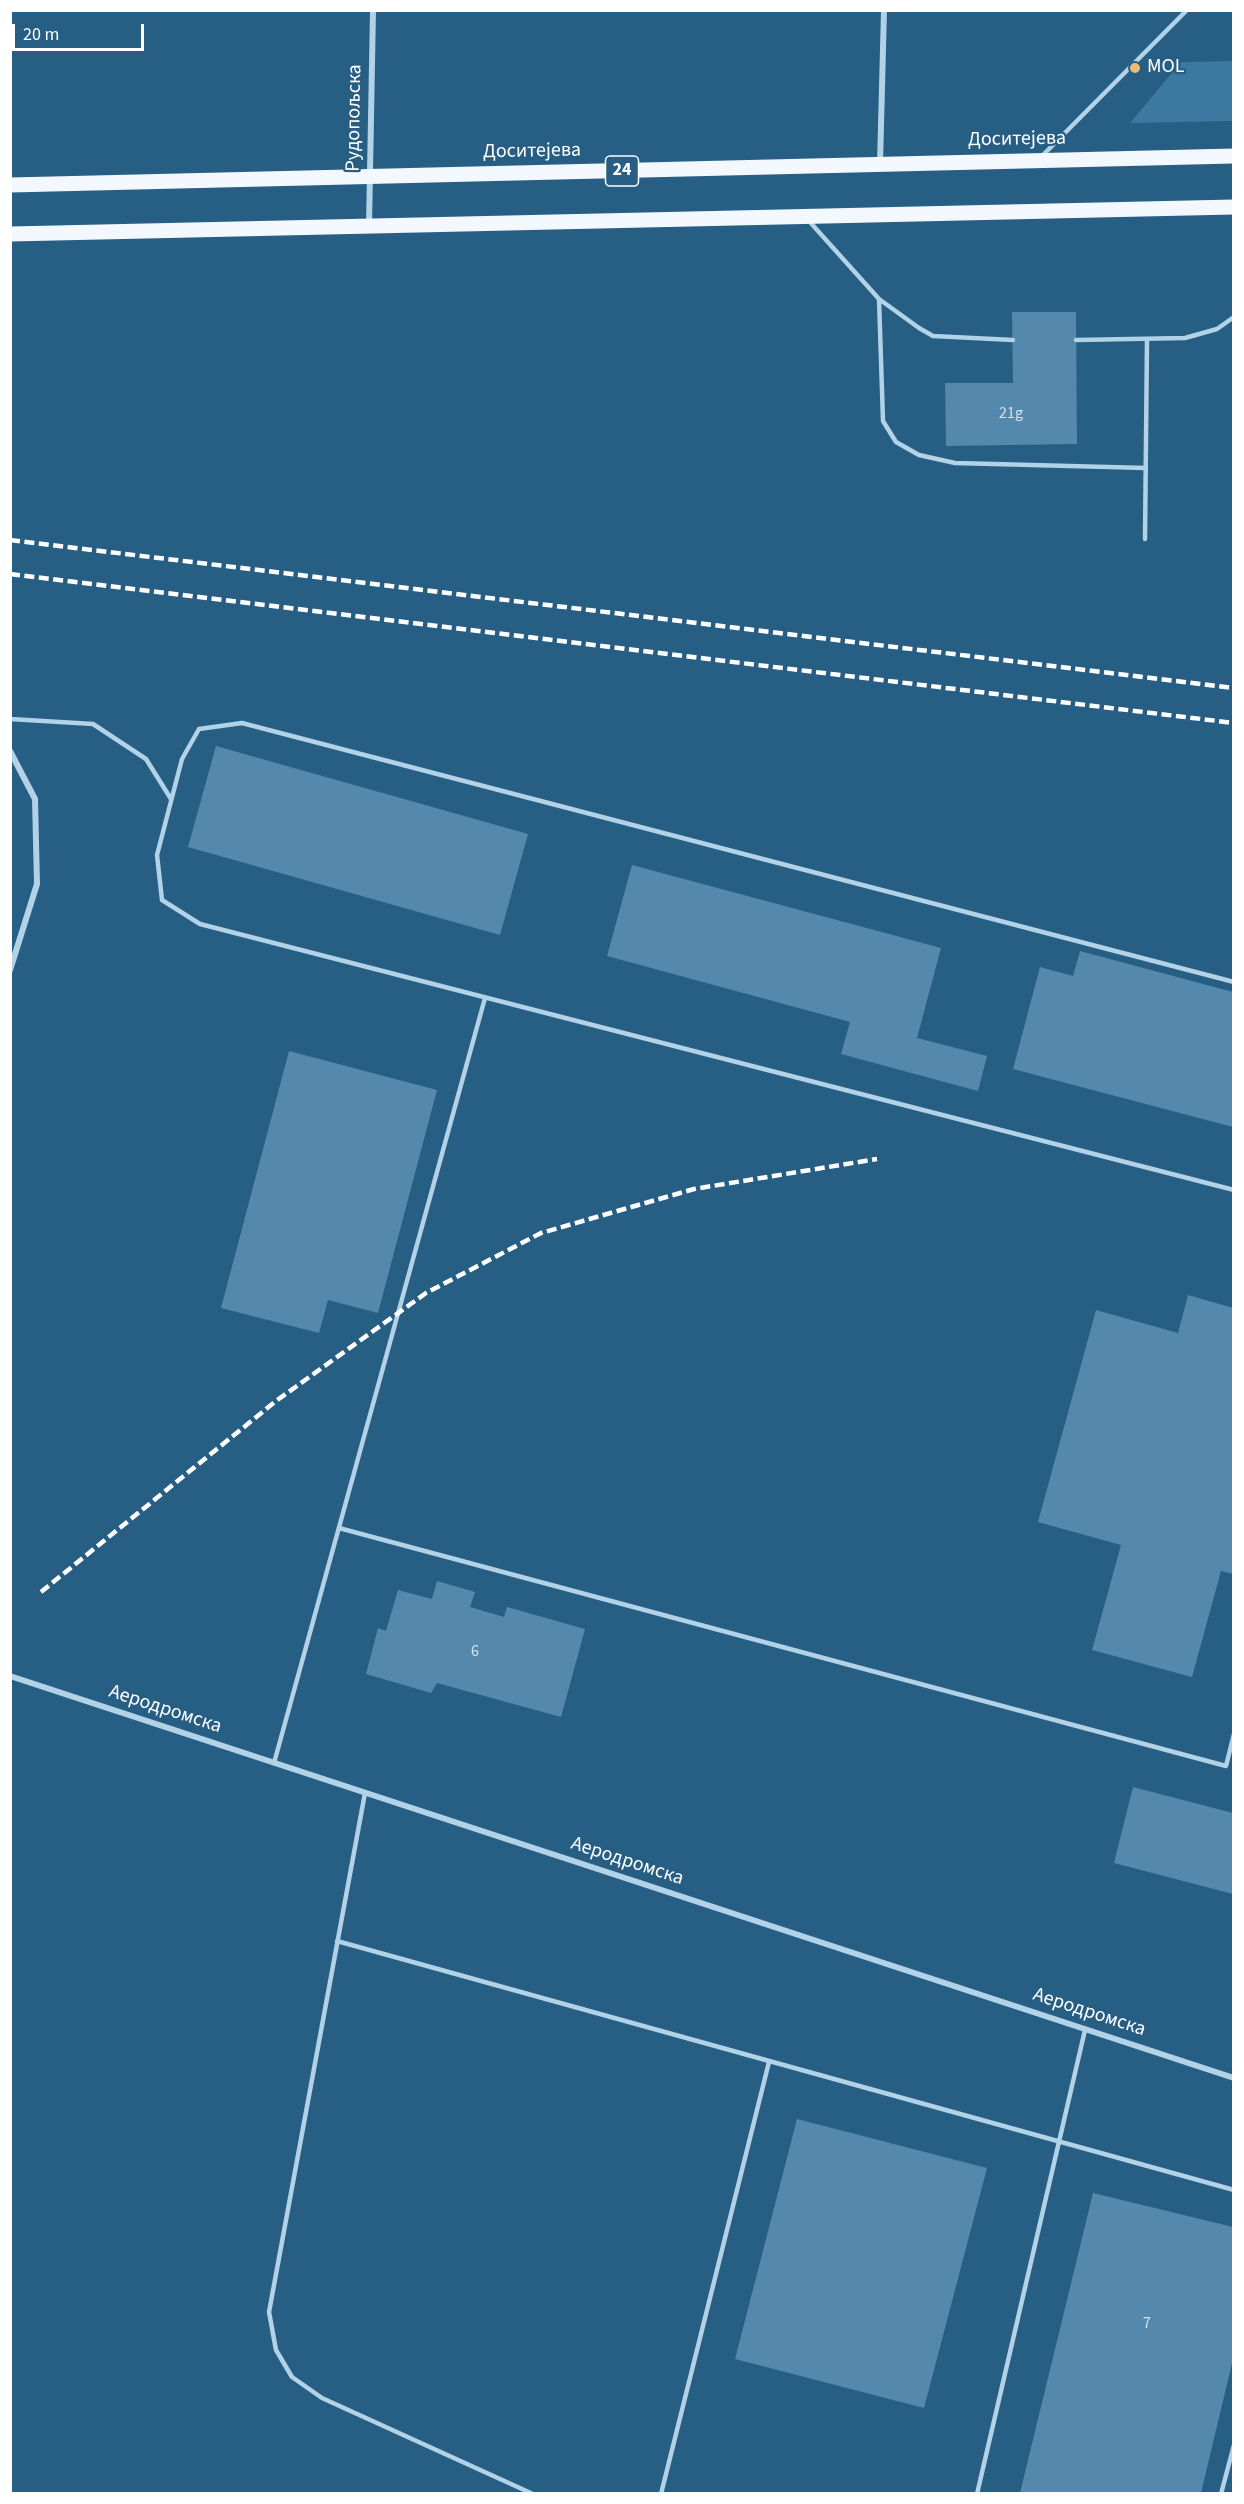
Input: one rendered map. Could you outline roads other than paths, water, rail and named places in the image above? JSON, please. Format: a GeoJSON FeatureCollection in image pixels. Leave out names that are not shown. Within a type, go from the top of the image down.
{"type":"FeatureCollection","features":[{"type":"Feature","properties":{"kind":"main road","name":"Доситејева"},"geometry":{"type":"LineString","coordinates":[[10,185],[1233,156]]}},
{"type":"Feature","properties":{"kind":"main road"},"geometry":{"type":"LineString","coordinates":[[10,234],[1233,207]]}},
{"type":"Feature","properties":{"kind":"street","name":"Рудопољска"},"geometry":{"type":"LineString","coordinates":[[369,226],[373,10]]}},
{"type":"Feature","properties":{"kind":"street"},"geometry":{"type":"LineString","coordinates":[[880,165],[884,10]]}},
{"type":"Feature","properties":{"kind":"street"},"geometry":{"type":"LineString","coordinates":[[10,751],[35,799],[37,884],[10,970]]}},
{"type":"Feature","properties":{"kind":"street","name":"Аеродромска"},"geometry":{"type":"LineString","coordinates":[[10,1676],[1233,2078]]}},
{"type":"Feature","properties":{"kind":"lane"},"geometry":{"type":"LineString","coordinates":[[1038,161],[1187,10]]}},
{"type":"Feature","properties":{"kind":"lane"},"geometry":{"type":"LineString","coordinates":[[805,217],[879,299],[933,336],[1013,340]]}},
{"type":"Feature","properties":{"kind":"lane"},"geometry":{"type":"LineString","coordinates":[[879,299],[883,421],[896,442],[919,454],[955,463],[1146,468]]}},
{"type":"Feature","properties":{"kind":"lane"},"geometry":{"type":"LineString","coordinates":[[1076,340],[1185,338],[1217,329],[1233,317]]}},
{"type":"Feature","properties":{"kind":"lane"},"geometry":{"type":"LineString","coordinates":[[1145,539],[1148,340]]}},
{"type":"Feature","properties":{"kind":"lane"},"geometry":{"type":"LineString","coordinates":[[10,719],[93,724],[146,759],[171,799]]}},
{"type":"Feature","properties":{"kind":"lane"},"geometry":{"type":"LineString","coordinates":[[1233,982],[242,723],[200,729],[182,759],[157,855],[162,900],[200,924],[1233,1191]]}},
{"type":"Feature","properties":{"kind":"lane"},"geometry":{"type":"LineString","coordinates":[[273,1763],[485,998]]}},
{"type":"Feature","properties":{"kind":"lane"},"geometry":{"type":"LineString","coordinates":[[339,1528],[1226,1766],[1233,1734]]}},
{"type":"Feature","properties":{"kind":"lane"},"geometry":{"type":"LineString","coordinates":[[365,1793],[269,2312],[276,2350],[292,2377],[322,2398],[533,2493]]}},
{"type":"Feature","properties":{"kind":"lane"},"geometry":{"type":"LineString","coordinates":[[337,1941],[1233,2190]]}},
{"type":"Feature","properties":{"kind":"lane"},"geometry":{"type":"LineString","coordinates":[[977,2493],[1085,2030]]}},
{"type":"Feature","properties":{"kind":"lane"},"geometry":{"type":"LineString","coordinates":[[661,2493],[769,2062]]}},
{"type":"Feature","properties":{"kind":"lane"},"geometry":{"type":"LineString","coordinates":[[1221,2493],[1233,2445]]}},
{"type":"Feature","properties":{"kind":"railway"},"geometry":{"type":"LineString","coordinates":[[10,540],[1234,688]]}},
{"type":"Feature","properties":{"kind":"railway"},"geometry":{"type":"LineString","coordinates":[[10,574],[1234,723]]}},
{"type":"Feature","properties":{"kind":"railway"},"geometry":{"type":"LineString","coordinates":[[41,1592],[276,1401],[426,1293],[541,1233],[694,1189],[877,1159]]}},
{"type":"Feature","properties":{"kind":"place","name":"MOL"},"geometry":{"type":"Point","coordinates":[1135,68]}}]}
